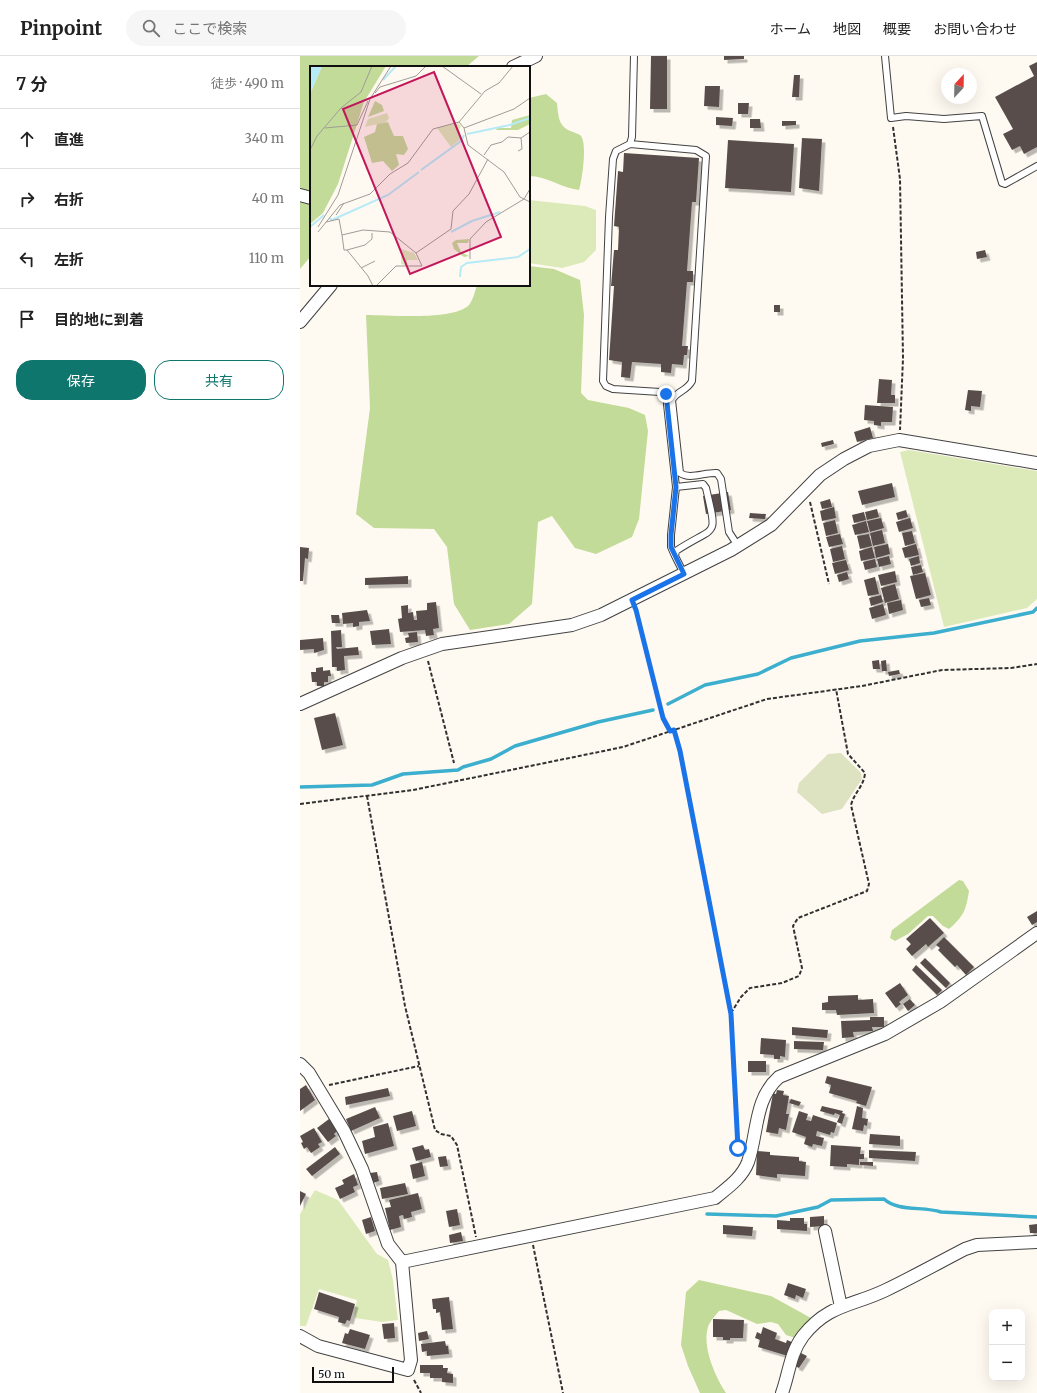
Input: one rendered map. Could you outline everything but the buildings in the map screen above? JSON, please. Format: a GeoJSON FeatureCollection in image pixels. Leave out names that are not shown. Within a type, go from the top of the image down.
{"type":"FeatureCollection","features":[{"type":"Feature","properties":{"kind":"street"},"geometry":{"type":"LineString","coordinates":[[516,66],[528,56]]}},
{"type":"Feature","properties":{"kind":"street"},"geometry":{"type":"LineString","coordinates":[[516,66],[536,56]]}},
{"type":"Feature","properties":{"kind":"street"},"geometry":{"type":"LineString","coordinates":[[300,195],[310,198]]}},
{"type":"Feature","properties":{"kind":"street"},"geometry":{"type":"LineString","coordinates":[[300,322],[331,286]]}},
{"type":"Feature","properties":{"kind":"street"},"geometry":{"type":"LineString","coordinates":[[300,704],[402,658],[442,644],[572,625],[601,615],[738,546],[771,525],[820,475],[844,459],[869,446],[899,440],[1037,463]]}},
{"type":"Feature","properties":{"kind":"street"},"geometry":{"type":"LineString","coordinates":[[402,1262],[715,1198],[736,1181],[748,1162],[763,1098],[771,1084],[779,1077],[885,1034],[940,1002],[1037,933]]}},
{"type":"Feature","properties":{"kind":"street"},"geometry":{"type":"LineString","coordinates":[[300,1064],[309,1073],[344,1131],[362,1170],[388,1244],[402,1262],[411,1360],[408,1370],[318,1346],[300,1336]]}},
{"type":"Feature","properties":{"kind":"street"},"geometry":{"type":"LineString","coordinates":[[826,1231],[841,1307]]}},
{"type":"Feature","properties":{"kind":"street"},"geometry":{"type":"LineString","coordinates":[[782,1393],[789,1365],[802,1337],[822,1316],[884,1290],[965,1249],[977,1245],[1037,1242]]}},
{"type":"Feature","properties":{"kind":"lane"},"geometry":{"type":"LineString","coordinates":[[630,144],[632,137],[634,56]]}},
{"type":"Feature","properties":{"kind":"lane"},"geometry":{"type":"LineString","coordinates":[[885,56],[892,118],[906,116],[944,119],[982,116],[1002,183],[1005,184],[1037,166]]}},
{"type":"Feature","properties":{"kind":"lane"},"geometry":{"type":"LineString","coordinates":[[684,574],[671,547],[676,487],[666,394],[660,392],[613,389],[606,386],[603,381],[609,217],[613,159],[616,151],[630,144],[696,150],[706,156],[692,381],[689,387],[674,395],[672,400],[680,473],[684,476],[691,476],[716,473],[721,479],[729,532],[738,546]]}},
{"type":"Feature","properties":{"kind":"lane"},"geometry":{"type":"LineString","coordinates":[[675,556],[676,551],[713,530],[714,522],[706,488],[703,484],[676,487]]}},
{"type":"Feature","properties":{"kind":"path"},"geometry":{"type":"LineString","coordinates":[[892,118],[900,179],[903,358],[899,440]]}},
{"type":"Feature","properties":{"kind":"path"},"geometry":{"type":"LineString","coordinates":[[805,490],[810,501],[829,584]]}},
{"type":"Feature","properties":{"kind":"path"},"geometry":{"type":"LineString","coordinates":[[632,600],[636,610],[663,718],[670,731]]}},
{"type":"Feature","properties":{"kind":"path"},"geometry":{"type":"LineString","coordinates":[[425,650],[454,763]]}},
{"type":"Feature","properties":{"kind":"path"},"geometry":{"type":"LineString","coordinates":[[300,804],[413,790],[623,747],[767,699],[836,689],[942,670],[1011,668],[1037,664]]}},
{"type":"Feature","properties":{"kind":"path"},"geometry":{"type":"LineString","coordinates":[[731,1014],[741,997],[750,988],[782,983],[799,976],[802,968],[794,926],[798,918],[867,891],[869,884],[852,805],[853,797],[864,781],[865,774],[848,754],[836,689]]}},
{"type":"Feature","properties":{"kind":"path"},"geometry":{"type":"LineString","coordinates":[[674,730],[681,758],[731,1014],[738,1148],[749,1156]]}},
{"type":"Feature","properties":{"kind":"path"},"geometry":{"type":"LineString","coordinates":[[366,796],[405,1006],[419,1066],[435,1130],[441,1134],[451,1136],[457,1146],[478,1247]]}},
{"type":"Feature","properties":{"kind":"path"},"geometry":{"type":"LineString","coordinates":[[319,1089],[337,1082],[419,1066]]}},
{"type":"Feature","properties":{"kind":"path"},"geometry":{"type":"LineString","coordinates":[[532,1236],[563,1393]]}},
{"type":"Feature","properties":{"kind":"path"},"geometry":{"type":"LineString","coordinates":[[408,1370],[421,1393]]}},
{"type":"Feature","properties":{"kind":"green space"},"geometry":{"type":"Polygon","coordinates":[[[300,56],[479,56],[467,66],[310,66],[310,257],[300,269],[300,56]]]}},
{"type":"Feature","properties":{"kind":"green space"},"geometry":{"type":"Polygon","coordinates":[[[546,94],[557,103],[559,118],[562,125],[568,130],[580,135],[584,145],[584,161],[579,190],[572,189],[542,178],[530,176],[530,98],[546,94]]]}},
{"type":"Feature","properties":{"kind":"green space"},"geometry":{"type":"Polygon","coordinates":[[[530,200],[585,206],[596,210],[596,250],[584,262],[562,268],[530,263],[530,200]]]}},
{"type":"Feature","properties":{"kind":"green space"},"geometry":{"type":"Polygon","coordinates":[[[530,266],[554,269],[580,280],[584,315],[581,393],[588,400],[629,408],[645,415],[648,431],[639,519],[632,537],[596,554],[575,548],[552,516],[538,522],[532,604],[509,624],[470,630],[454,604],[447,547],[434,529],[374,528],[356,514],[370,408],[366,315],[420,316],[449,313],[461,310],[469,305],[477,286],[530,286],[530,266]]]}},
{"type":"Feature","properties":{"kind":"green space"},"geometry":{"type":"Polygon","coordinates":[[[909,450],[1037,471],[1037,599],[1027,608],[944,627],[900,452],[909,450]]]}},
{"type":"Feature","properties":{"kind":"green space"},"geometry":{"type":"Polygon","coordinates":[[[841,753],[861,773],[862,779],[842,809],[822,814],[797,792],[799,783],[828,754],[841,753]]]}},
{"type":"Feature","properties":{"kind":"green space"},"geometry":{"type":"Polygon","coordinates":[[[959,880],[963,881],[969,891],[968,898],[964,912],[949,929],[943,926],[933,916],[928,916],[908,934],[895,941],[890,938],[892,930],[959,880]]]}},
{"type":"Feature","properties":{"kind":"green space"},"geometry":{"type":"Polygon","coordinates":[[[315,1190],[338,1200],[377,1254],[388,1260],[393,1280],[398,1320],[382,1322],[355,1318],[354,1313],[357,1300],[319,1289],[306,1326],[300,1326],[300,1214],[315,1190]]]}},
{"type":"Feature","properties":{"kind":"green space"},"geometry":{"type":"Polygon","coordinates":[[[699,1280],[771,1296],[811,1318],[809,1325],[798,1339],[786,1335],[778,1324],[771,1322],[757,1324],[726,1310],[719,1311],[708,1327],[707,1343],[708,1352],[714,1370],[726,1393],[700,1393],[688,1366],[681,1345],[686,1292],[699,1280]]]}},
{"type":"Feature","properties":{"kind":"waterway"},"geometry":{"type":"LineString","coordinates":[[668,704],[705,685],[758,674],[791,658],[860,641],[934,633],[1033,612],[1037,608]]}},
{"type":"Feature","properties":{"kind":"waterway"},"geometry":{"type":"LineString","coordinates":[[300,787],[372,785],[403,774],[458,770],[463,767],[491,759],[515,746],[598,722],[653,710]]}},
{"type":"Feature","properties":{"kind":"waterway"},"geometry":{"type":"LineString","coordinates":[[707,1214],[776,1216],[818,1207],[831,1200],[884,1199],[896,1206],[941,1212],[1037,1217]]}},
{"type":"Feature","properties":{"kind":"route"},"geometry":{"type":"LineString","coordinates":[[666,394],[676,487],[671,547],[684,574],[632,600],[636,610],[663,718],[670,731],[674,730],[680,751],[731,1014],[734,1083],[737,1103],[738,1148]]}}]}
